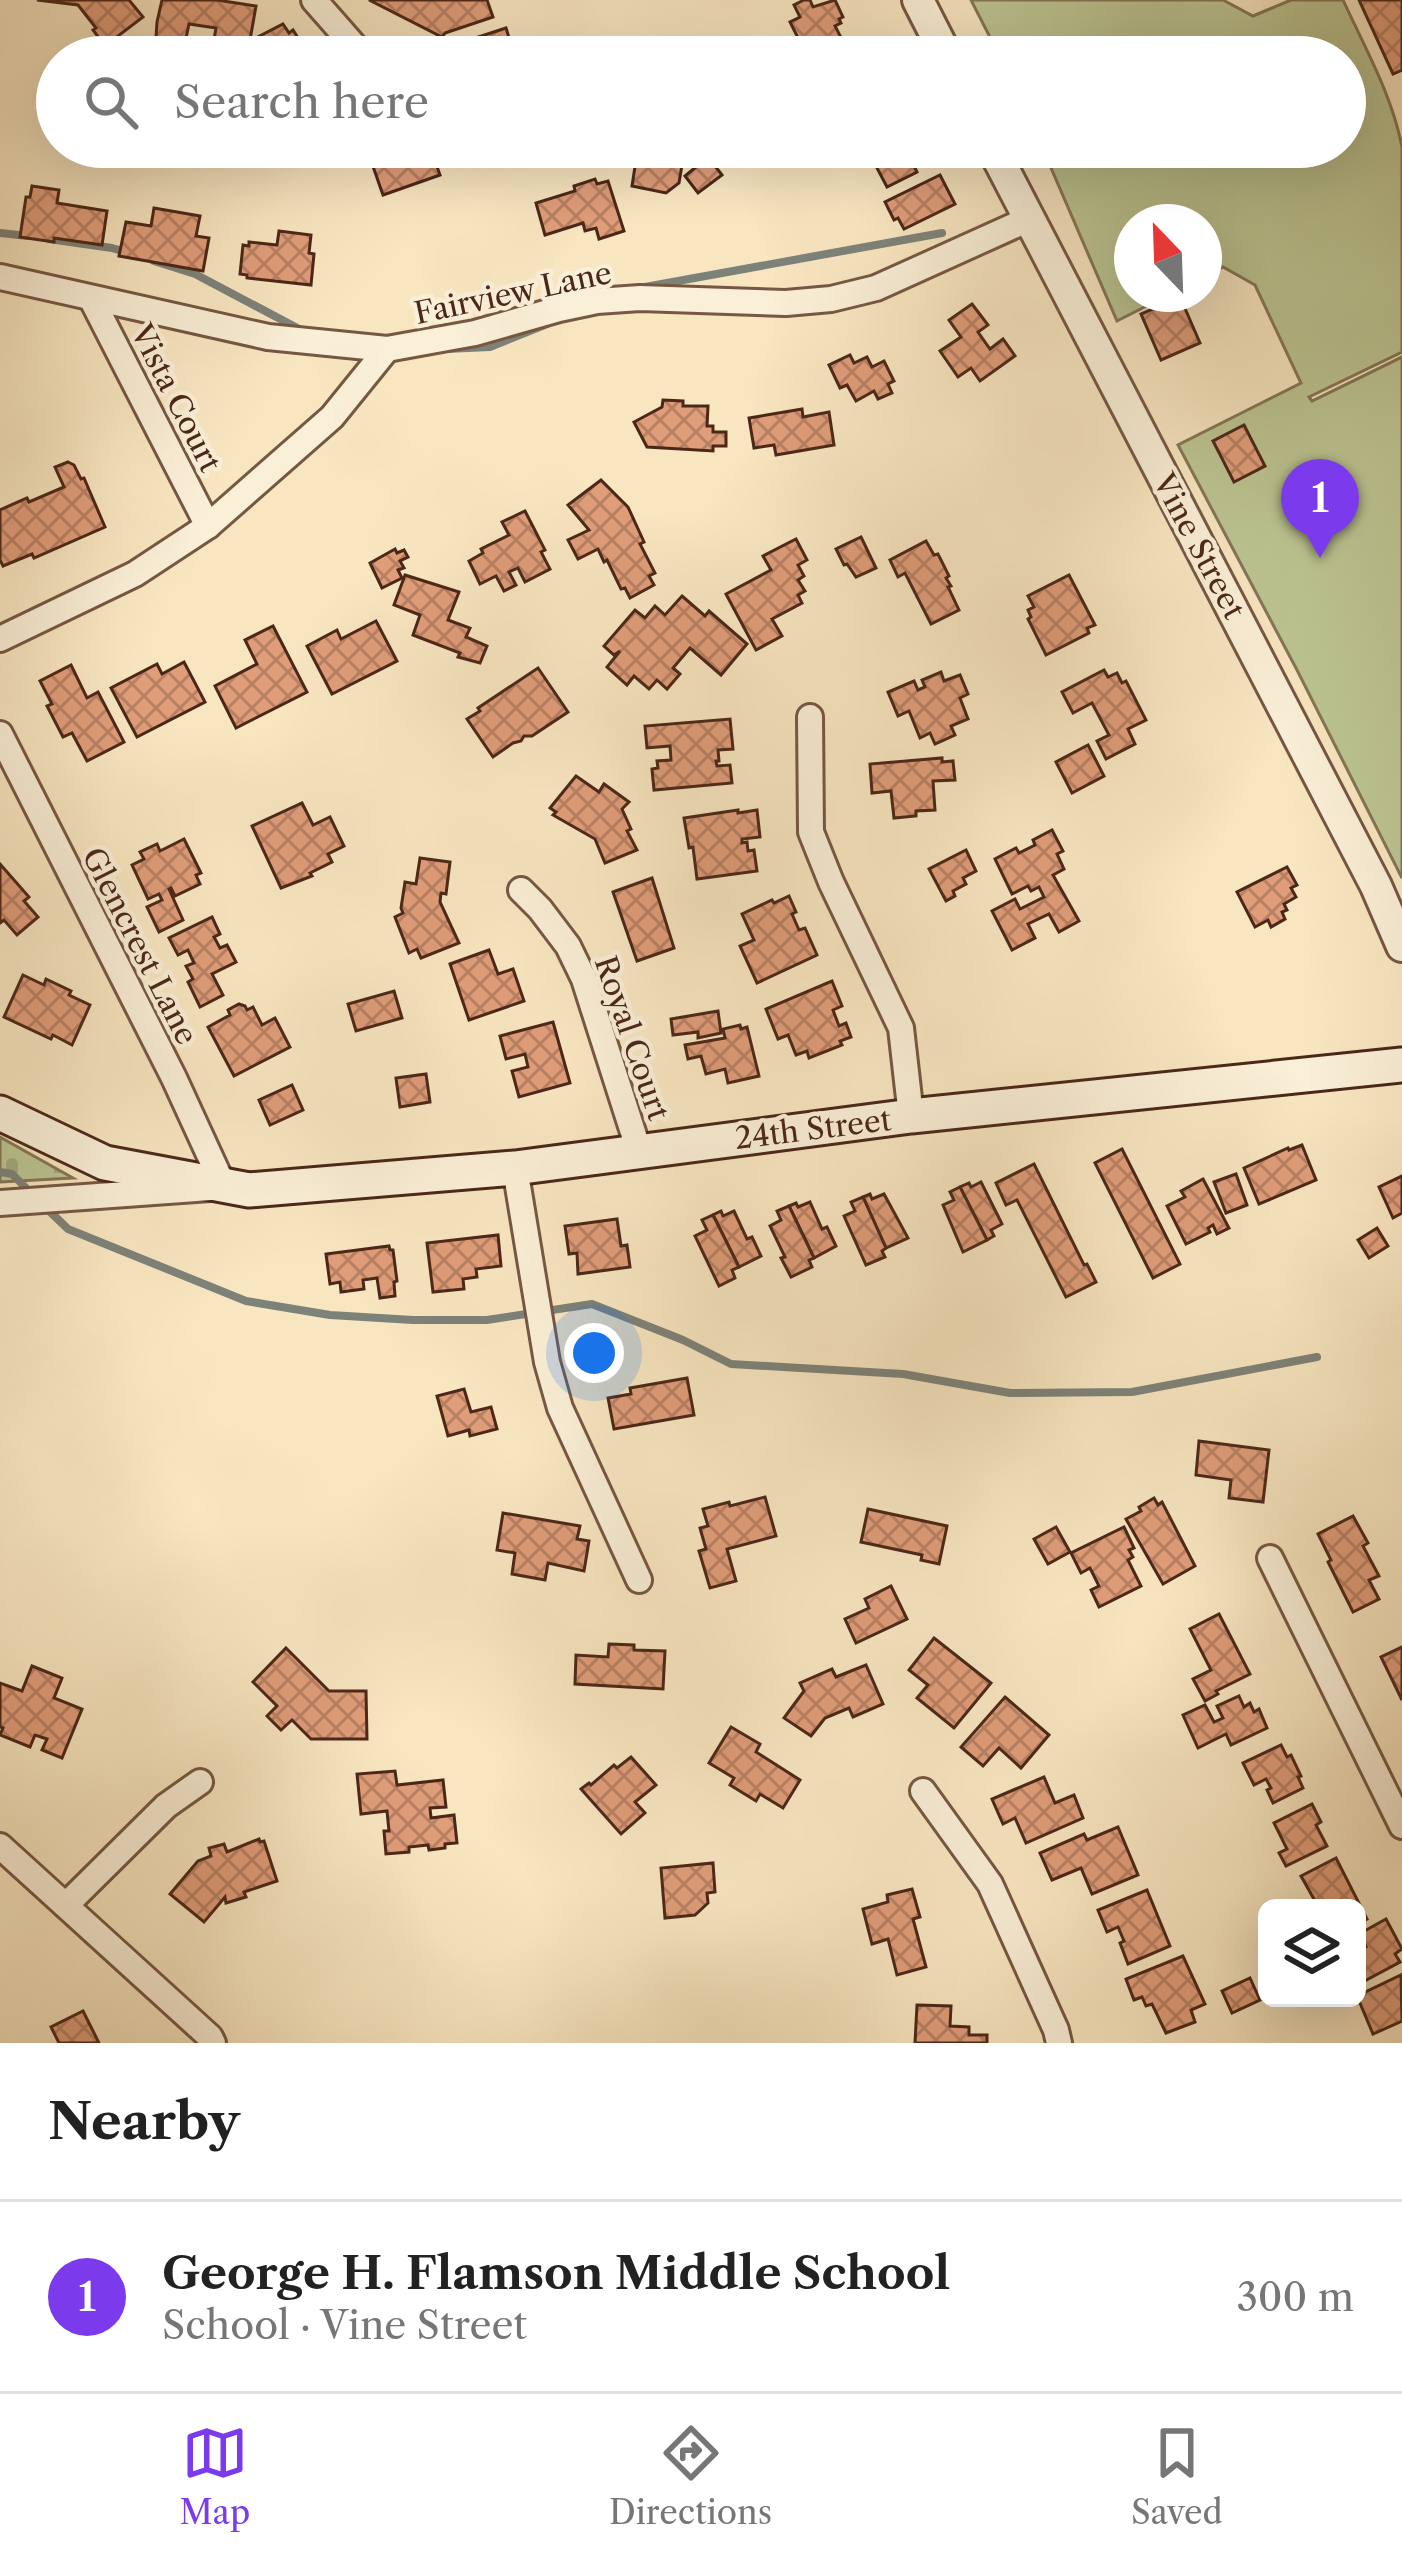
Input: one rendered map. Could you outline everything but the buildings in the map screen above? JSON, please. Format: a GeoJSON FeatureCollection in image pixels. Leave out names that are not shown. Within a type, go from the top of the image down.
{"type":"FeatureCollection","features":[{"type":"Feature","properties":{"kind":"main road","name":"24th Street"},"geometry":{"type":"LineString","coordinates":[[0,1113],[106,1163],[249,1190],[515,1168],[911,1116],[1402,1065]]}},
{"type":"Feature","properties":{"kind":"street"},"geometry":{"type":"LineString","coordinates":[[314,0],[346,36]]}},
{"type":"Feature","properties":{"kind":"street"},"geometry":{"type":"LineString","coordinates":[[918,0],[936,36]]}},
{"type":"Feature","properties":{"kind":"street","name":"Vine Street"},"geometry":{"type":"LineString","coordinates":[[1003,168],[1376,886],[1402,946]]}},
{"type":"Feature","properties":{"kind":"street","name":"Fairview Lane"},"geometry":{"type":"LineString","coordinates":[[0,277],[268,337],[387,349],[475,333],[597,302],[830,299],[890,282],[1029,219]]}},
{"type":"Feature","properties":{"kind":"street","name":"Vista Court"},"geometry":{"type":"LineString","coordinates":[[91,298],[208,526]]}},
{"type":"Feature","properties":{"kind":"street"},"geometry":{"type":"LineString","coordinates":[[0,639],[135,574],[208,526],[332,417],[387,349]]}},
{"type":"Feature","properties":{"kind":"street"},"geometry":{"type":"LineString","coordinates":[[810,717],[811,832],[901,1028],[911,1116]]}},
{"type":"Feature","properties":{"kind":"street","name":"Glencrest Lane"},"geometry":{"type":"LineString","coordinates":[[0,734],[224,1187]]}},
{"type":"Feature","properties":{"kind":"street","name":"Royal Court"},"geometry":{"type":"LineString","coordinates":[[521,890],[568,946],[584,980],[639,1151]]}},
{"type":"Feature","properties":{"kind":"street"},"geometry":{"type":"LineString","coordinates":[[515,1168],[547,1362],[560,1408],[639,1580]]}},
{"type":"Feature","properties":{"kind":"street"},"geometry":{"type":"LineString","coordinates":[[0,1203],[224,1187]]}},
{"type":"Feature","properties":{"kind":"street"},"geometry":{"type":"LineString","coordinates":[[1270,1558],[1402,1826]]}},
{"type":"Feature","properties":{"kind":"street"},"geometry":{"type":"LineString","coordinates":[[67,1904],[166,1806],[200,1782]]}},
{"type":"Feature","properties":{"kind":"street"},"geometry":{"type":"LineString","coordinates":[[923,1791],[989,1884],[1059,2043]]}},
{"type":"Feature","properties":{"kind":"street"},"geometry":{"type":"LineString","coordinates":[[0,1846],[213,2043]]}},
{"type":"Feature","properties":{"kind":"green space"},"geometry":{"type":"Polygon","coordinates":[[[971,0],[1223,0],[1253,16],[1291,0],[1343,0],[1360,36],[989,36],[971,0]]]}},
{"type":"Feature","properties":{"kind":"green space"},"geometry":{"type":"Polygon","coordinates":[[[1366,49],[1385,90],[1402,147],[1402,352],[1309,397],[1312,401],[1402,357],[1402,878],[1178,445],[1301,383],[1255,285],[1222,268],[1222,204],[1114,204],[1114,312],[1135,312],[1117,321],[1051,168],[1366,168],[1366,49]]]}},
{"type":"Feature","properties":{"kind":"green space"},"geometry":{"type":"Polygon","coordinates":[[[0,1137],[73,1178],[0,1182],[0,1137]]]}},
{"type":"Feature","properties":{"kind":"waterway"},"geometry":{"type":"LineString","coordinates":[[0,233],[28,236]]}},
{"type":"Feature","properties":{"kind":"waterway"},"geometry":{"type":"LineString","coordinates":[[645,287],[942,233]]}},
{"type":"Feature","properties":{"kind":"waterway"},"geometry":{"type":"LineString","coordinates":[[49,239],[129,253]]}},
{"type":"Feature","properties":{"kind":"waterway"},"geometry":{"type":"LineString","coordinates":[[154,261],[195,274],[303,331]]}},
{"type":"Feature","properties":{"kind":"waterway"},"geometry":{"type":"LineString","coordinates":[[446,349],[490,347],[547,324]]}},
{"type":"Feature","properties":{"kind":"waterway"},"geometry":{"type":"LineString","coordinates":[[0,1172],[12,1174],[32,1194]]}},
{"type":"Feature","properties":{"kind":"waterway"},"geometry":{"type":"LineString","coordinates":[[43,1205],[68,1229],[246,1301],[330,1315],[413,1320],[487,1320],[592,1304],[731,1364],[903,1374],[1010,1393],[1132,1392],[1317,1357]]}},
{"type":"Feature","properties":{"kind":"place","name":"George H. Flamson Middle School"},"geometry":{"type":"Point","coordinates":[1320,558]}}]}
